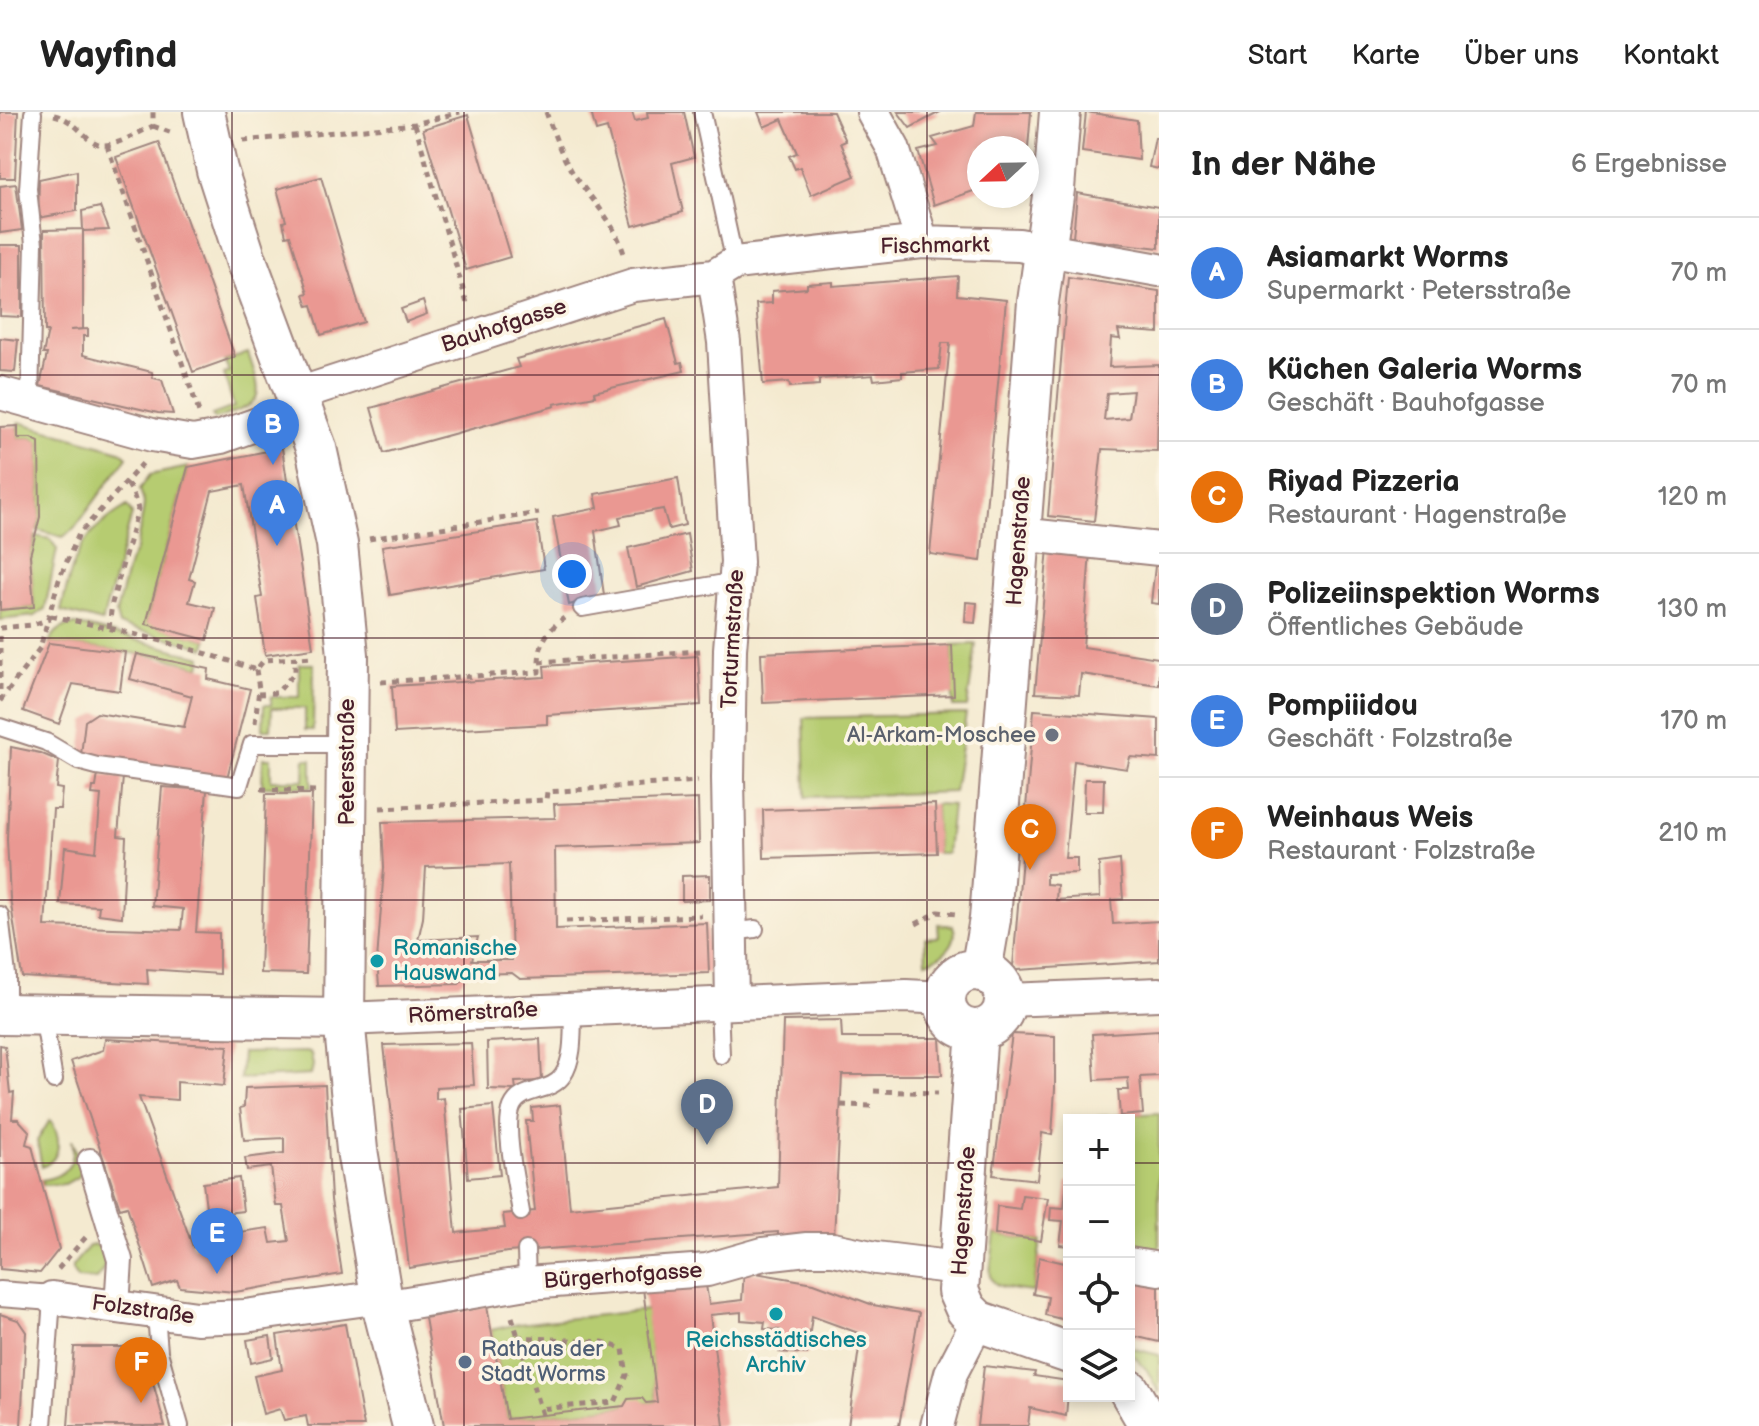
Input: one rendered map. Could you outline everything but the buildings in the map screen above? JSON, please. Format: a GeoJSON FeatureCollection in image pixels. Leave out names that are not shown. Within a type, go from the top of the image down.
{"type":"FeatureCollection","features":[{"type":"Feature","properties":{"kind":"street"},"geometry":{"type":"LineString","coordinates":[[873,112],[893,148],[922,242]]}},
{"type":"Feature","properties":{"kind":"street","name":"Hagenstraße"},"geometry":{"type":"LineString","coordinates":[[993,985],[990,919],[1019,534],[1038,302],[1060,112]]}},
{"type":"Feature","properties":{"kind":"street","name":"Petersstraße"},"geometry":{"type":"LineString","coordinates":[[207,128],[246,260],[316,448],[337,544],[348,669],[344,1019],[357,1150],[382,1302],[413,1426]]}},
{"type":"Feature","properties":{"kind":"street","name":"Fischmarkt"},"geometry":{"type":"LineString","coordinates":[[725,270],[922,242],[1019,245],[1159,270]]}},
{"type":"Feature","properties":{"kind":"street","name":"Bauhofgasse"},"geometry":{"type":"LineString","coordinates":[[15,396],[174,441],[208,440],[300,401],[475,335],[633,285],[725,270]]}},
{"type":"Feature","properties":{"kind":"street","name":"Torturmstraße"},"geometry":{"type":"LineString","coordinates":[[725,270],[730,342],[736,581],[730,649],[728,778],[739,925],[726,1003]]}},
{"type":"Feature","properties":{"kind":"street"},"geometry":{"type":"LineString","coordinates":[[1019,534],[1159,549]]}},
{"type":"Feature","properties":{"kind":"street"},"geometry":{"type":"LineString","coordinates":[[993,985],[1003,1011],[995,1022],[977,1030],[964,1028],[953,1021],[946,1009],[947,989],[955,978],[966,972],[993,985],[1159,994]]}},
{"type":"Feature","properties":{"kind":"street","name":"Römerstraße"},"geometry":{"type":"LineString","coordinates":[[17,1015],[344,1019],[906,996],[945,998]]}},
{"type":"Feature","properties":{"kind":"street","name":"Hagenstraße"},"geometry":{"type":"LineString","coordinates":[[977,1030],[958,1291],[966,1309],[978,1321]]}},
{"type":"Feature","properties":{"kind":"street"},"geometry":{"type":"LineString","coordinates":[[90,1161],[120,1260],[117,1307]]}},
{"type":"Feature","properties":{"kind":"street","name":"Bürgerhofgasse"},"geometry":{"type":"LineString","coordinates":[[382,1302],[516,1286],[707,1270],[763,1254],[807,1249],[833,1249],[902,1262],[958,1268]]}},
{"type":"Feature","properties":{"kind":"street"},"geometry":{"type":"LineString","coordinates":[[1135,1265],[1159,1269]]}},
{"type":"Feature","properties":{"kind":"street","name":"Folzstraße"},"geometry":{"type":"LineString","coordinates":[[0,1294],[43,1297],[156,1314],[220,1318],[382,1302]]}},
{"type":"Feature","properties":{"kind":"street"},"geometry":{"type":"LineString","coordinates":[[937,1426],[951,1373],[978,1321],[1063,1351]]}},
{"type":"Feature","properties":{"kind":"street"},"geometry":{"type":"LineString","coordinates":[[1135,1400],[1150,1426]]}},
{"type":"Feature","properties":{"kind":"lane"},"geometry":{"type":"LineString","coordinates":[[702,112],[725,270]]}},
{"type":"Feature","properties":{"kind":"lane"},"geometry":{"type":"LineString","coordinates":[[15,396],[34,244],[28,189],[33,113]]}},
{"type":"Feature","properties":{"kind":"lane"},"geometry":{"type":"LineString","coordinates":[[582,608],[736,581]]}},
{"type":"Feature","properties":{"kind":"lane"},"geometry":{"type":"LineString","coordinates":[[0,727],[46,742],[78,761],[97,766],[239,786],[252,744],[348,744]]}},
{"type":"Feature","properties":{"kind":"lane"},"geometry":{"type":"LineString","coordinates":[[0,915],[7,975],[17,1015],[54,1080]]}},
{"type":"Feature","properties":{"kind":"lane"},"geometry":{"type":"LineString","coordinates":[[721,1055],[726,1003]]}},
{"type":"Feature","properties":{"kind":"lane"},"geometry":{"type":"LineString","coordinates":[[521,1212],[511,1149],[511,1109],[517,1099],[555,1084],[563,1076],[571,1049],[573,1008]]}},
{"type":"Feature","properties":{"kind":"lane"},"geometry":{"type":"LineString","coordinates":[[516,1286],[526,1250]]}},
{"type":"Feature","properties":{"kind":"lane"},"geometry":{"type":"LineString","coordinates":[[43,1297],[43,1426]]}},
{"type":"Feature","properties":{"kind":"lane"},"geometry":{"type":"LineString","coordinates":[[156,1314],[159,1352],[180,1426]]}},
{"type":"Feature","properties":{"kind":"path"},"geometry":{"type":"LineString","coordinates":[[33,113],[62,117],[78,126],[94,143],[107,145],[153,126],[153,112]]}},
{"type":"Feature","properties":{"kind":"path"},"geometry":{"type":"LineString","coordinates":[[207,128],[415,124],[460,112]]}},
{"type":"Feature","properties":{"kind":"path"},"geometry":{"type":"LineString","coordinates":[[546,112],[561,152],[613,226],[633,285]]}},
{"type":"Feature","properties":{"kind":"path"},"geometry":{"type":"LineString","coordinates":[[415,124],[475,335]]}},
{"type":"Feature","properties":{"kind":"path"},"geometry":{"type":"LineString","coordinates":[[107,145],[208,440]]}},
{"type":"Feature","properties":{"kind":"path"},"geometry":{"type":"LineString","coordinates":[[0,701],[40,648],[59,579],[72,546],[140,466]]}},
{"type":"Feature","properties":{"kind":"path"},"geometry":{"type":"LineString","coordinates":[[109,628],[112,603],[138,509],[127,483]]}},
{"type":"Feature","properties":{"kind":"path"},"geometry":{"type":"LineString","coordinates":[[337,544],[539,513]]}},
{"type":"Feature","properties":{"kind":"path"},"geometry":{"type":"LineString","coordinates":[[252,744],[258,694],[256,670],[264,660],[295,658],[348,669],[539,672],[540,645],[544,636],[562,619],[582,608]]}},
{"type":"Feature","properties":{"kind":"path"},"geometry":{"type":"LineString","coordinates":[[0,628],[32,625],[50,618],[109,628],[216,655],[256,670]]}},
{"type":"Feature","properties":{"kind":"path"},"geometry":{"type":"LineString","coordinates":[[0,636],[0,701]]}},
{"type":"Feature","properties":{"kind":"path"},"geometry":{"type":"LineString","coordinates":[[539,662],[730,649]]}},
{"type":"Feature","properties":{"kind":"path"},"geometry":{"type":"LineString","coordinates":[[258,694],[277,693],[295,672],[295,658]]}},
{"type":"Feature","properties":{"kind":"path"},"geometry":{"type":"LineString","coordinates":[[240,782],[262,790],[348,801],[546,800],[547,792],[728,778]]}},
{"type":"Feature","properties":{"kind":"path"},"geometry":{"type":"LineString","coordinates":[[566,921],[739,925]]}},
{"type":"Feature","properties":{"kind":"path"},"geometry":{"type":"LineString","coordinates":[[874,1091],[936,1093]]}},
{"type":"Feature","properties":{"kind":"path"},"geometry":{"type":"LineString","coordinates":[[841,1105],[874,1106]]}},
{"type":"Feature","properties":{"kind":"path"},"geometry":{"type":"LineString","coordinates":[[43,1297],[107,1213]]}},
{"type":"Feature","properties":{"kind":"path"},"geometry":{"type":"LineString","coordinates":[[516,1286],[517,1337],[541,1412],[615,1402],[627,1375],[623,1349],[603,1342],[517,1337]]}},
{"type":"Feature","properties":{"kind":"green space"},"geometry":{"type":"Polygon","coordinates":[[[248,353],[257,380],[256,397],[244,408],[215,419],[212,415],[234,407],[224,374],[229,372],[225,361],[248,353]]]}},
{"type":"Feature","properties":{"kind":"green space"},"geometry":{"type":"Polygon","coordinates":[[[19,422],[120,451],[127,457],[74,529],[63,537],[37,530],[40,517],[39,442],[31,438],[18,438],[19,422]]]}},
{"type":"Feature","properties":{"kind":"green space"},"geometry":{"type":"Polygon","coordinates":[[[188,467],[146,623],[207,640],[205,648],[119,625],[116,614],[129,563],[136,549],[144,503],[140,489],[150,475],[188,467]]]}},
{"type":"Feature","properties":{"kind":"green space"},"geometry":{"type":"Polygon","coordinates":[[[127,506],[132,514],[102,622],[61,611],[80,550],[97,527],[127,506]]]}},
{"type":"Feature","properties":{"kind":"green space"},"geometry":{"type":"Polygon","coordinates":[[[36,536],[50,539],[57,549],[45,609],[35,616],[0,620],[0,610],[34,607],[30,555],[36,536]]]}},
{"type":"Feature","properties":{"kind":"green space"},"geometry":{"type":"Polygon","coordinates":[[[78,625],[202,657],[200,667],[164,657],[49,643],[60,629],[78,625]]]}},
{"type":"Feature","properties":{"kind":"green space"},"geometry":{"type":"Polygon","coordinates":[[[976,644],[967,707],[953,707],[952,645],[976,644]]]}},
{"type":"Feature","properties":{"kind":"green space"},"geometry":{"type":"Polygon","coordinates":[[[299,664],[314,664],[313,730],[305,730],[305,708],[272,708],[271,729],[263,729],[264,705],[271,705],[271,697],[299,697],[299,664]]]}},
{"type":"Feature","properties":{"kind":"green space"},"geometry":{"type":"Polygon","coordinates":[[[966,714],[954,792],[806,797],[804,718],[966,714]]]}},
{"type":"Feature","properties":{"kind":"green space"},"geometry":{"type":"Polygon","coordinates":[[[263,758],[271,758],[271,780],[304,780],[305,759],[312,759],[312,787],[262,786],[263,758]]]}},
{"type":"Feature","properties":{"kind":"green space"},"geometry":{"type":"Polygon","coordinates":[[[935,804],[952,805],[947,853],[937,853],[935,804]]]}},
{"type":"Feature","properties":{"kind":"green space"},"geometry":{"type":"Polygon","coordinates":[[[938,924],[953,926],[954,938],[948,949],[926,962],[925,938],[939,937],[938,924]]]}},
{"type":"Feature","properties":{"kind":"green space"},"geometry":{"type":"Polygon","coordinates":[[[242,1053],[311,1054],[311,1075],[240,1079],[242,1053]]]}},
{"type":"Feature","properties":{"kind":"green space"},"geometry":{"type":"Polygon","coordinates":[[[1159,1113],[1159,1258],[1135,1254],[1135,1115],[1159,1113]]]}},
{"type":"Feature","properties":{"kind":"green space"},"geometry":{"type":"Polygon","coordinates":[[[50,1120],[58,1139],[57,1152],[42,1167],[37,1141],[50,1120]]]}},
{"type":"Feature","properties":{"kind":"green space"},"geometry":{"type":"Polygon","coordinates":[[[72,1140],[82,1164],[79,1176],[65,1184],[43,1185],[42,1180],[57,1176],[68,1168],[73,1156],[72,1140]]]}},
{"type":"Feature","properties":{"kind":"green space"},"geometry":{"type":"Polygon","coordinates":[[[995,1234],[1041,1241],[1033,1292],[1004,1287],[992,1279],[990,1272],[995,1234]]]}},
{"type":"Feature","properties":{"kind":"green space"},"geometry":{"type":"Polygon","coordinates":[[[93,1244],[103,1248],[106,1257],[104,1268],[96,1279],[77,1278],[72,1266],[93,1244]]]}},
{"type":"Feature","properties":{"kind":"green space"},"geometry":{"type":"Polygon","coordinates":[[[647,1310],[657,1402],[507,1419],[491,1330],[518,1324],[647,1310]]]}},
{"type":"Feature","properties":{"kind":"green space"},"geometry":{"type":"Polygon","coordinates":[[[1135,1349],[1159,1355],[1159,1393],[1147,1370],[1135,1357],[1135,1349]]]}},
{"type":"Feature","properties":{"kind":"place","name":"Küchen Galeria Worms"},"geometry":{"type":"Point","coordinates":[273,465]}},
{"type":"Feature","properties":{"kind":"place","name":"Asiamarkt Worms"},"geometry":{"type":"Point","coordinates":[277,546]}},
{"type":"Feature","properties":{"kind":"place","name":"Al-Arkam-Moschee"},"geometry":{"type":"Point","coordinates":[1052,735]}},
{"type":"Feature","properties":{"kind":"place","name":"Riyad Pizzeria"},"geometry":{"type":"Point","coordinates":[1030,870]}},
{"type":"Feature","properties":{"kind":"place","name":"Romanische Hauswand"},"geometry":{"type":"Point","coordinates":[377,961]}},
{"type":"Feature","properties":{"kind":"place","name":"Polizeiinspektion Worms"},"geometry":{"type":"Point","coordinates":[707,1145]}},
{"type":"Feature","properties":{"kind":"place","name":"Pompiiidou"},"geometry":{"type":"Point","coordinates":[217,1274]}},
{"type":"Feature","properties":{"kind":"place","name":"Reichsstädtisches Archiv"},"geometry":{"type":"Point","coordinates":[776,1314]}},
{"type":"Feature","properties":{"kind":"place","name":"Rathaus der Stadt Worms"},"geometry":{"type":"Point","coordinates":[465,1362]}},
{"type":"Feature","properties":{"kind":"place","name":"Weinhaus Weis"},"geometry":{"type":"Point","coordinates":[141,1403]}}]}
